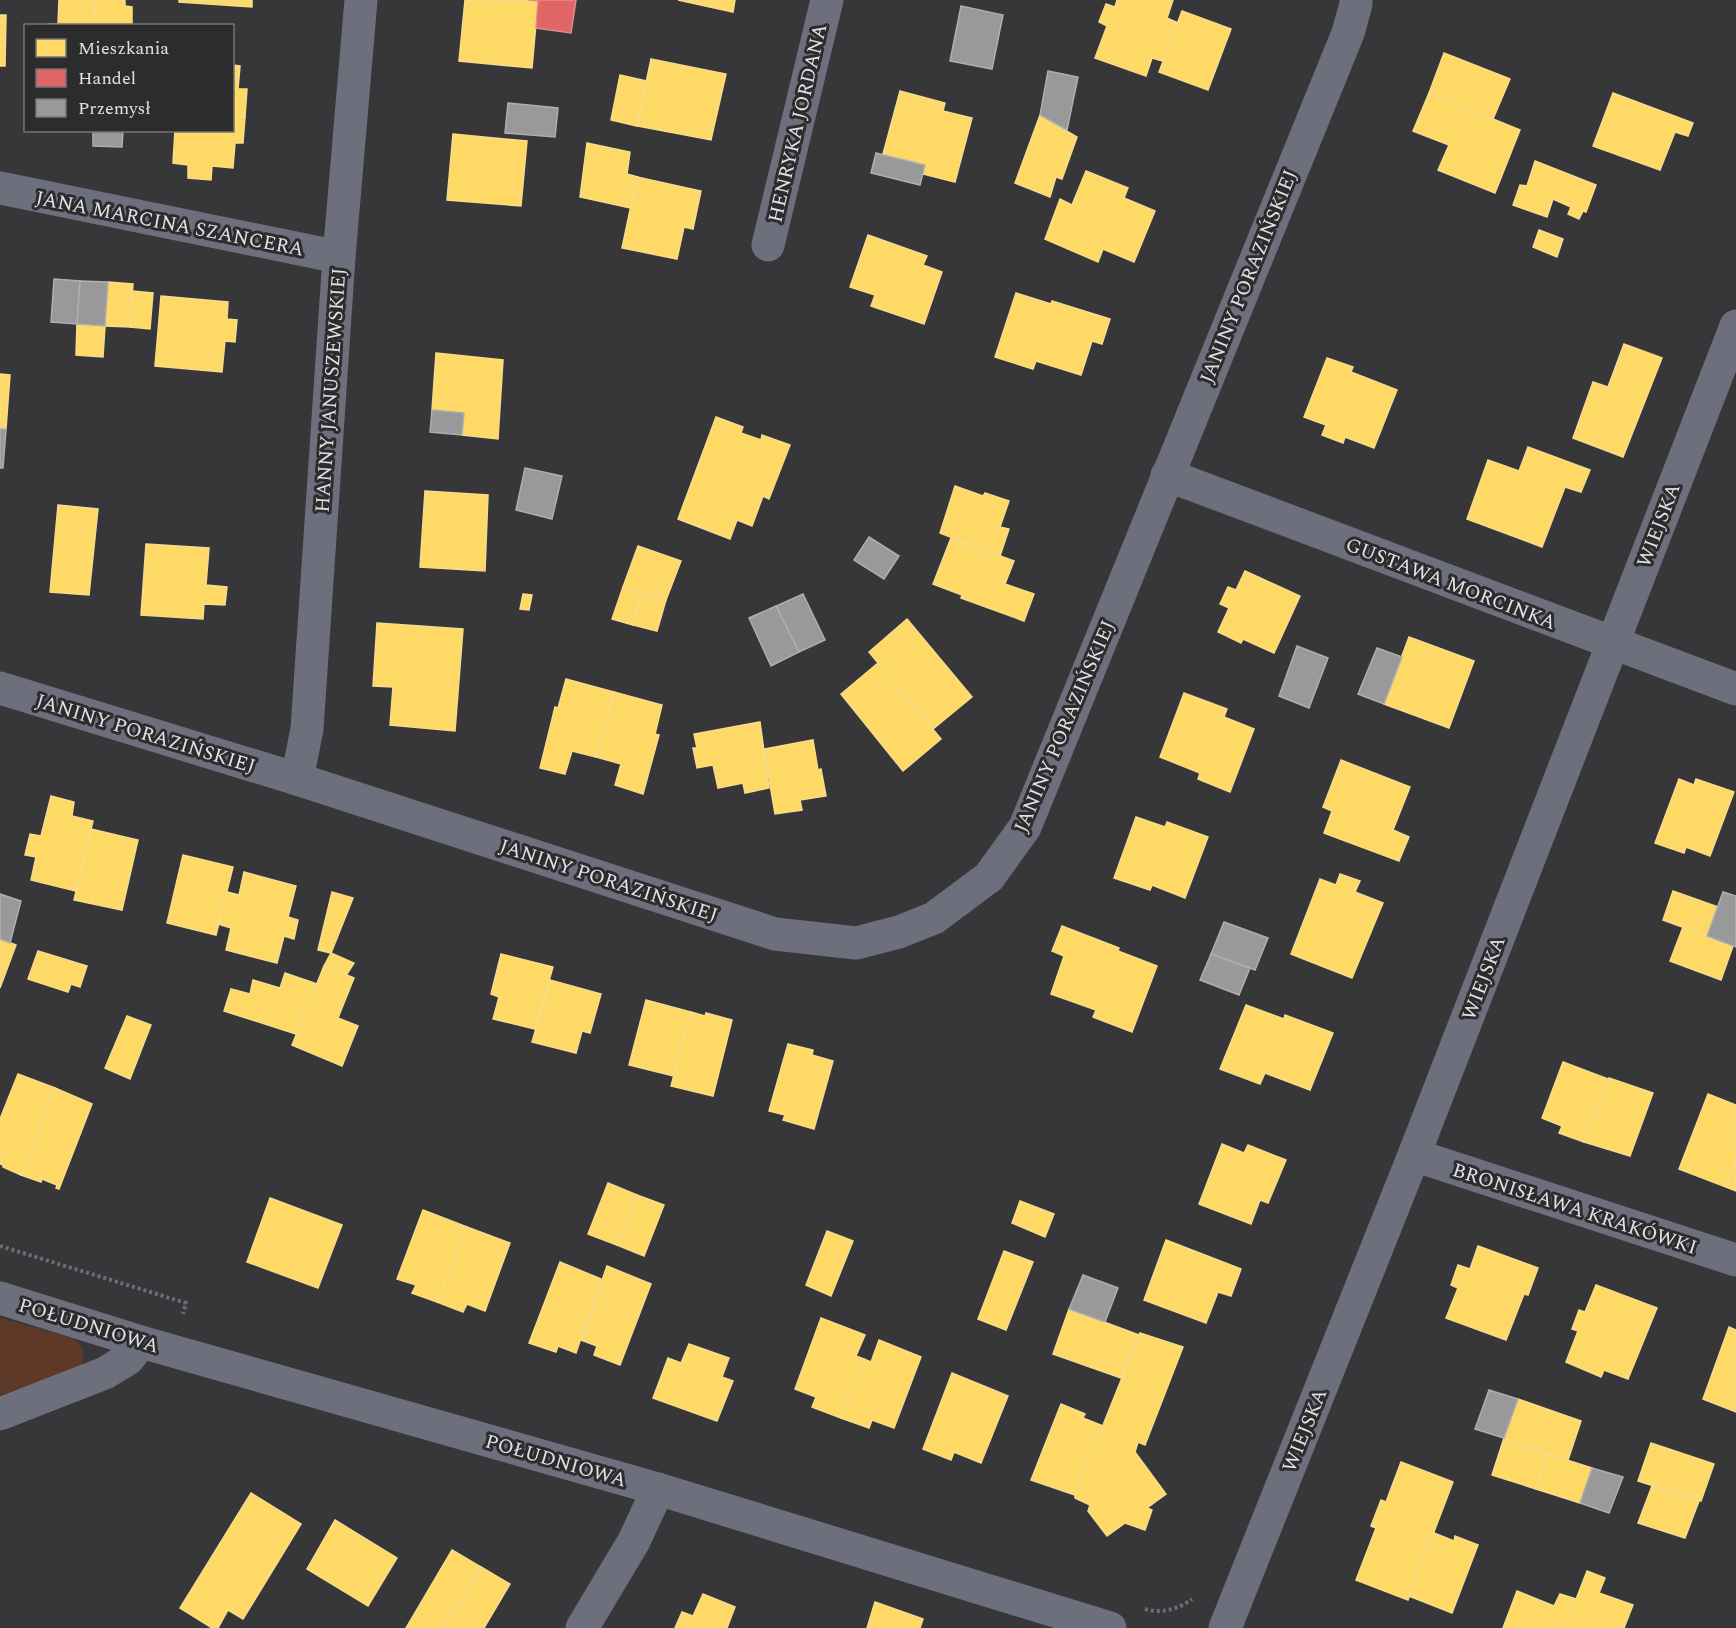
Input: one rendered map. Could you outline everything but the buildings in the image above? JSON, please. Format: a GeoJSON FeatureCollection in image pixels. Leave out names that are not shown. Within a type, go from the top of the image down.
{"type":"FeatureCollection","features":[{"type":"Feature","properties":{"kind":"street","name":"HANNY JANUSZEWSKIEJ"},"geometry":{"type":"LineString","coordinates":[[297,779],[307,729],[339,257],[361,0]]}},
{"type":"Feature","properties":{"kind":"street","name":"HENRYKA JORDANA"},"geometry":{"type":"LineString","coordinates":[[768,245],[826,0]]}},
{"type":"Feature","properties":{"kind":"street","name":"JANINY PORAZIŃSKIEJ"},"geometry":{"type":"LineString","coordinates":[[0,688],[297,779],[775,934],[856,943],[899,932],[934,918],[989,877],[1025,827],[1348,33],[1356,0]]}},
{"type":"Feature","properties":{"kind":"street","name":"JANA MARCINA SZANCERA"},"geometry":{"type":"LineString","coordinates":[[0,188],[339,257]]}},
{"type":"Feature","properties":{"kind":"street","name":"WIEJSKA"},"geometry":{"type":"LineString","coordinates":[[1225,1628],[1414,1155],[1736,326]]}},
{"type":"Feature","properties":{"kind":"street","name":"GUSTAWA MORCINKA"},"geometry":{"type":"LineString","coordinates":[[1167,475],[1736,689]]}},
{"type":"Feature","properties":{"kind":"street","name":"BRONISŁAWA KRAKÓWKI"},"geometry":{"type":"LineString","coordinates":[[1414,1155],[1736,1260]]}},
{"type":"Feature","properties":{"kind":"street","name":"POŁUDNIOWA"},"geometry":{"type":"LineString","coordinates":[[0,1298],[141,1342],[658,1489],[1110,1628]]}},
{"type":"Feature","properties":{"kind":"street"},"geometry":{"type":"LineString","coordinates":[[0,1414],[105,1373],[128,1359],[141,1342]]}},
{"type":"Feature","properties":{"kind":"street"},"geometry":{"type":"LineString","coordinates":[[582,1628],[634,1541],[658,1489]]}},
{"type":"Feature","properties":{"kind":"shaded area"},"geometry":{"type":"Polygon","coordinates":[[[0,1318],[75,1339],[83,1351],[81,1366],[0,1395],[0,1318]]]}}]}
